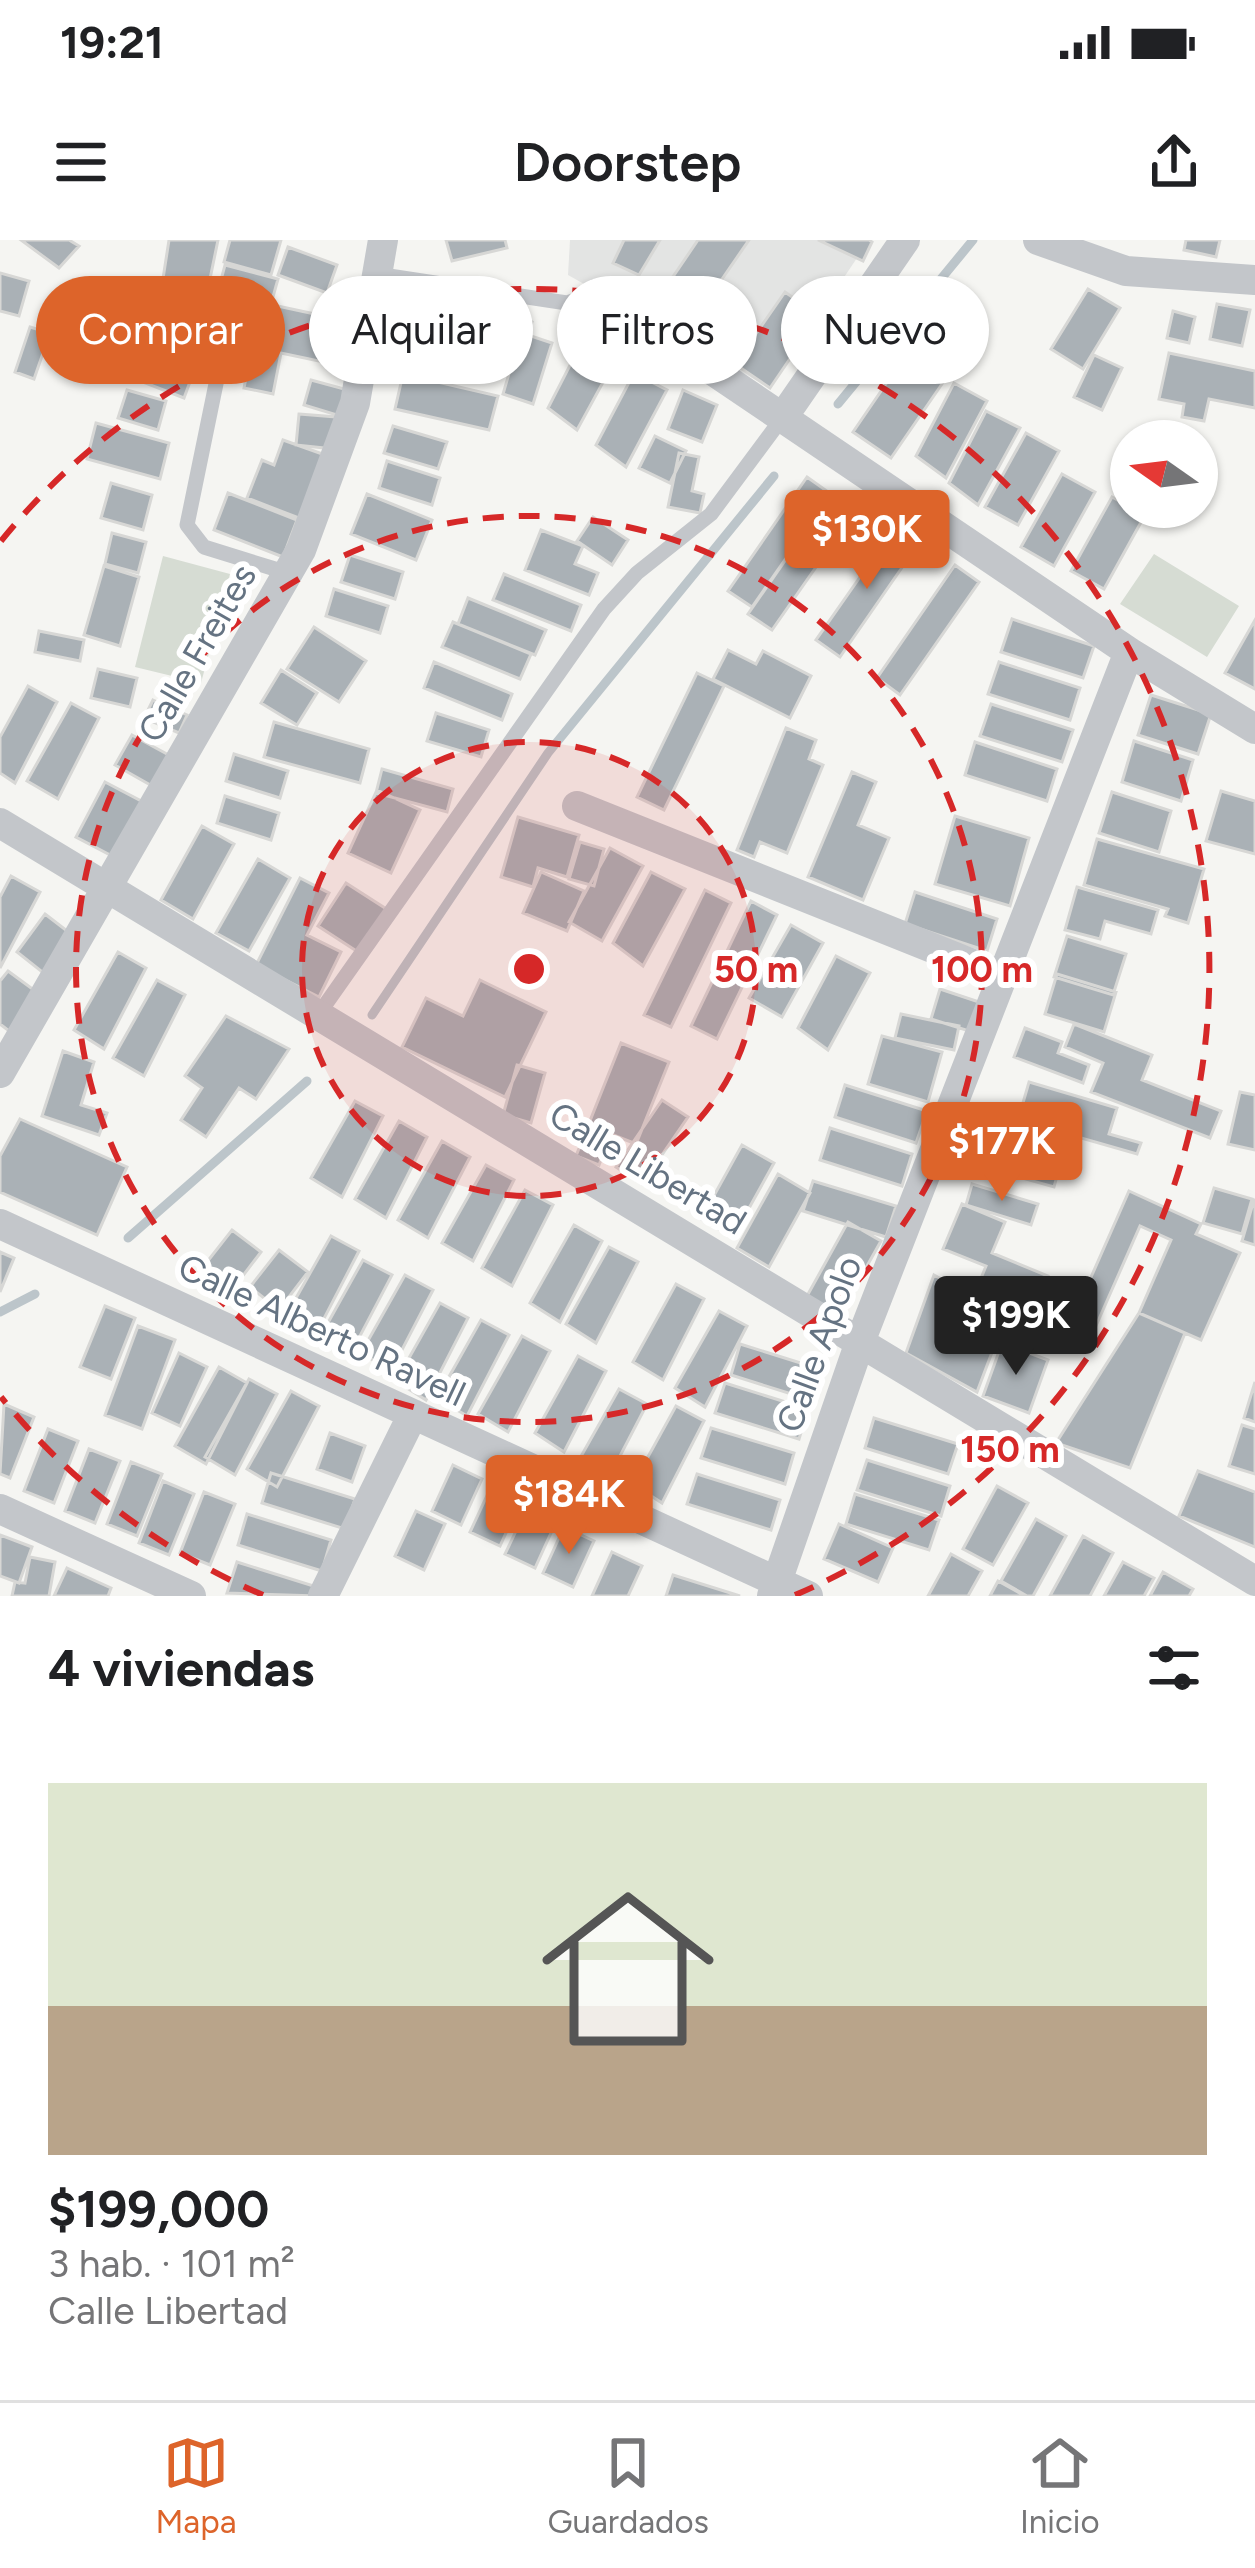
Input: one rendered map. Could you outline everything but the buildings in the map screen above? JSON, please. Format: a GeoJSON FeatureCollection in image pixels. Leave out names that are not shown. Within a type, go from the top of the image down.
{"type":"FeatureCollection","features":[{"type":"Feature","properties":{"kind":"street","name":"Calle Freites"},"geometry":{"type":"LineString","coordinates":[[0,1073],[301,550],[355,403],[383,240]]}},
{"type":"Feature","properties":{"kind":"street"},"geometry":{"type":"LineString","coordinates":[[783,417],[905,240]]}},
{"type":"Feature","properties":{"kind":"street"},"geometry":{"type":"LineString","coordinates":[[1038,240],[1126,271],[1255,280]]}},
{"type":"Feature","properties":{"kind":"street"},"geometry":{"type":"LineString","coordinates":[[734,384],[1129,652],[1255,729]]}},
{"type":"Feature","properties":{"kind":"street","name":"Calle Apolo"},"geometry":{"type":"LineString","coordinates":[[775,1589],[860,1342],[1129,652]]}},
{"type":"Feature","properties":{"kind":"street"},"geometry":{"type":"LineString","coordinates":[[577,806],[1000,975]]}},
{"type":"Feature","properties":{"kind":"street","name":"Calle Libertad"},"geometry":{"type":"LineString","coordinates":[[0,823],[1255,1581]]}},
{"type":"Feature","properties":{"kind":"street","name":"Calle Alberto Ravell"},"geometry":{"type":"LineString","coordinates":[[0,1224],[413,1414],[775,1589],[808,1596]]}},
{"type":"Feature","properties":{"kind":"street"},"geometry":{"type":"LineString","coordinates":[[323,1596],[413,1414]]}},
{"type":"Feature","properties":{"kind":"street"},"geometry":{"type":"LineString","coordinates":[[0,1510],[191,1596]]}},
{"type":"Feature","properties":{"kind":"lane"},"geometry":{"type":"LineString","coordinates":[[376,274],[557,301]]}},
{"type":"Feature","properties":{"kind":"lane"},"geometry":{"type":"LineString","coordinates":[[216,384],[187,526],[204,547],[288,572]]}},
{"type":"Feature","properties":{"kind":"lane"},"geometry":{"type":"LineString","coordinates":[[319,1015],[604,609],[638,573],[711,514],[783,417]]}},
{"type":"Feature","properties":{"kind":"shaded area"},"geometry":{"type":"Polygon","coordinates":[[[570,240],[869,240],[845,276],[781,276],[781,372],[770,388],[757,381],[757,276],[568,275],[570,240]]]}},
{"type":"Feature","properties":{"kind":"shaded area"},"geometry":{"type":"Polygon","coordinates":[[[1154,554],[1239,606],[1207,657],[1120,604],[1154,554]]]}},
{"type":"Feature","properties":{"kind":"shaded area"},"geometry":{"type":"Polygon","coordinates":[[[163,556],[230,574],[201,683],[135,667],[163,556]]]}},
{"type":"Feature","properties":{"kind":"waterway"},"geometry":{"type":"LineString","coordinates":[[838,404],[973,240]]}},
{"type":"Feature","properties":{"kind":"waterway"},"geometry":{"type":"LineString","coordinates":[[372,1015],[548,753],[774,476]]}},
{"type":"Feature","properties":{"kind":"waterway"},"geometry":{"type":"LineString","coordinates":[[128,1238],[307,1081]]}},
{"type":"Feature","properties":{"kind":"waterway"},"geometry":{"type":"LineString","coordinates":[[0,1312],[35,1294]]}}]}
